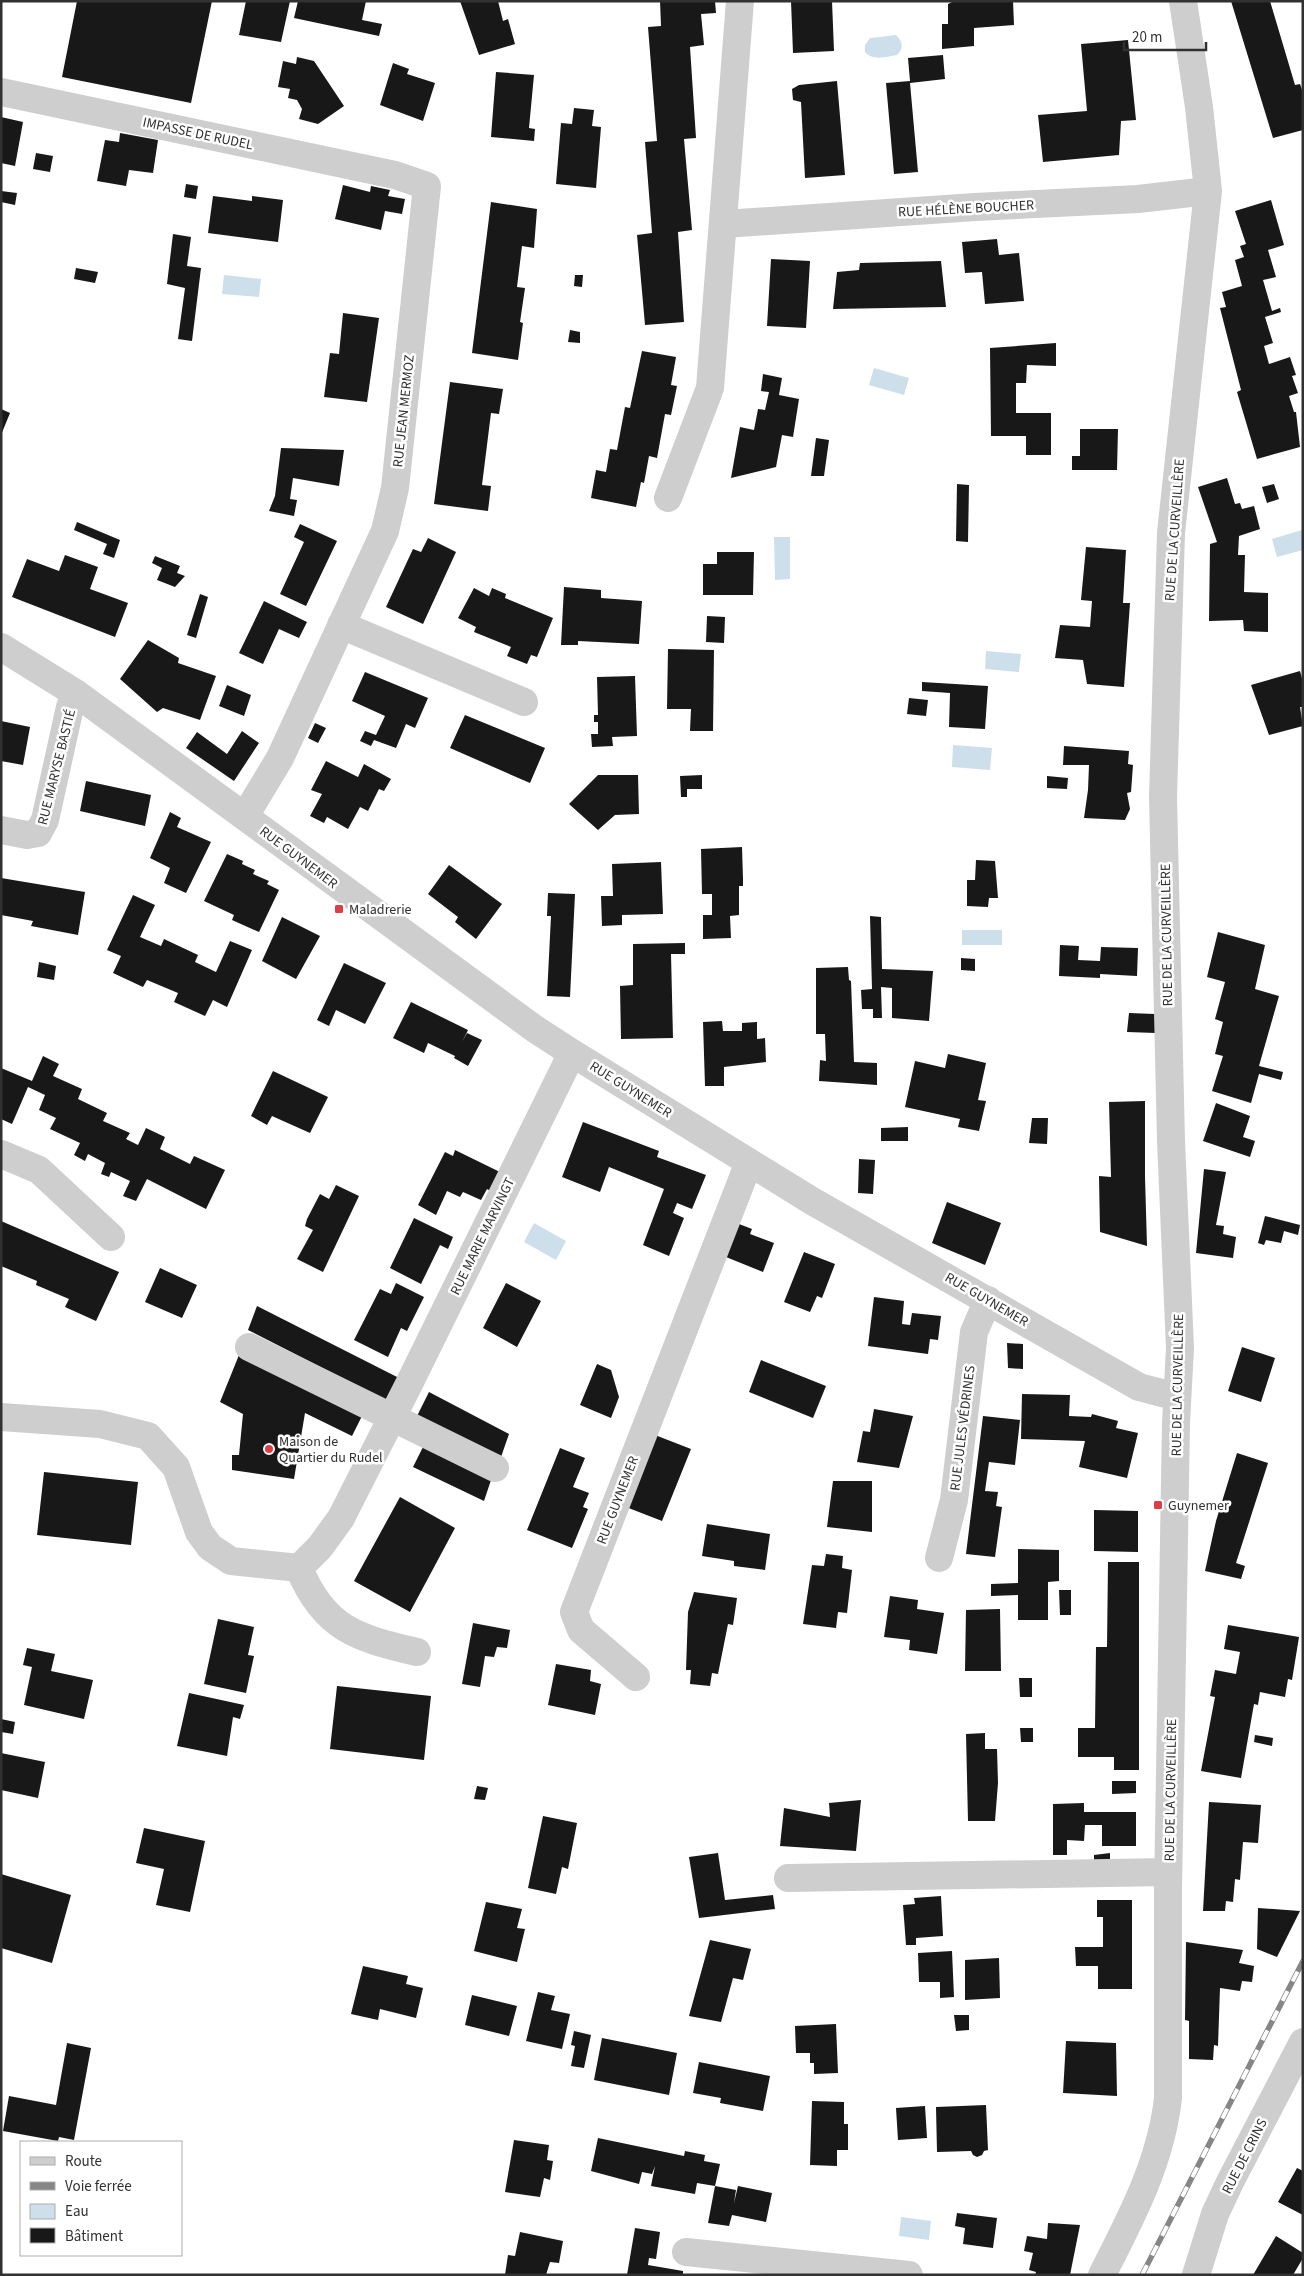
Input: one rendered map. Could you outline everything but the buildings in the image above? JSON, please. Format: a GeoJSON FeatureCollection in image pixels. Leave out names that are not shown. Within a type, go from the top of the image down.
{"type":"FeatureCollection","features":[{"type":"Feature","properties":{"kind":"street"},"geometry":{"type":"LineString","coordinates":[[668,498],[710,388],[740,1]]}},
{"type":"Feature","properties":{"kind":"street","name":"RUE DE LA CURVEILLÈRE"},"geometry":{"type":"LineString","coordinates":[[1102,2275],[1154,2164],[1165,2127],[1168,2098],[1168,1872],[1177,1397],[1180,1348],[1171,1142],[1163,797],[1171,532],[1208,190],[1199,106],[1183,1]]}},
{"type":"Feature","properties":{"kind":"street","name":"IMPASSE DE RUDEL"},"geometry":{"type":"LineString","coordinates":[[1,92],[395,174],[427,186]]}},
{"type":"Feature","properties":{"kind":"street","name":"RUE JEAN MERMOZ"},"geometry":{"type":"LineString","coordinates":[[245,816],[280,758],[385,531],[395,488],[427,186]]}},
{"type":"Feature","properties":{"kind":"street","name":"RUE HÉLÈNE BOUCHER"},"geometry":{"type":"LineString","coordinates":[[724,224],[976,207],[1138,199],[1208,190]]}},
{"type":"Feature","properties":{"kind":"street"},"geometry":{"type":"LineString","coordinates":[[341,625],[524,702]]}},
{"type":"Feature","properties":{"kind":"street","name":"RUE GUYNEMER"},"geometry":{"type":"LineString","coordinates":[[1,647],[77,694],[535,1029],[572,1053],[812,1200],[1139,1387],[1177,1397]]}},
{"type":"Feature","properties":{"kind":"street","name":"RUE MARYSE BASTIÉ"},"geometry":{"type":"LineString","coordinates":[[1,830],[27,835],[38,833],[45,820],[70,707],[77,694]]}},
{"type":"Feature","properties":{"kind":"street","name":"RUE MARIE MARVINGT"},"geometry":{"type":"LineString","coordinates":[[299,1568],[320,1547],[341,1518],[572,1053]]}},
{"type":"Feature","properties":{"kind":"street"},"geometry":{"type":"LineString","coordinates":[[1,1154],[39,1170],[111,1237]]}},
{"type":"Feature","properties":{"kind":"street","name":"RUE GUYNEMER"},"geometry":{"type":"LineString","coordinates":[[636,1677],[581,1630],[574,1612],[749,1162]]}},
{"type":"Feature","properties":{"kind":"street","name":"RUE JULES VÉDRINES"},"geometry":{"type":"LineString","coordinates":[[939,1558],[954,1500],[974,1332],[988,1300]]}},
{"type":"Feature","properties":{"kind":"street"},"geometry":{"type":"LineString","coordinates":[[249,1347],[495,1468]]}},
{"type":"Feature","properties":{"kind":"street"},"geometry":{"type":"LineString","coordinates":[[1,1418],[100,1424],[148,1436],[176,1467],[200,1532],[210,1547],[231,1561],[299,1568],[305,1584],[322,1610],[344,1628],[370,1641],[417,1652]]}},
{"type":"Feature","properties":{"kind":"street","name":"RUE DE LA CURVEILLÈRE"},"geometry":{"type":"LineString","coordinates":[[788,1878],[1168,1872]]}},
{"type":"Feature","properties":{"kind":"street","name":"RUE DE CRINS"},"geometry":{"type":"LineString","coordinates":[[1196,2275],[1215,2214],[1226,2190],[1303,2042]]}},
{"type":"Feature","properties":{"kind":"street"},"geometry":{"type":"LineString","coordinates":[[686,2252],[909,2275]]}},
{"type":"Feature","properties":{"kind":"water"},"geometry":{"type":"Polygon","coordinates":[[[896,35],[902,45],[897,55],[872,57],[865,52],[865,45],[870,38],[896,35]]]}},
{"type":"Feature","properties":{"kind":"water"},"geometry":{"type":"Polygon","coordinates":[[[224,275],[261,279],[259,297],[222,294],[224,275]]]}},
{"type":"Feature","properties":{"kind":"water"},"geometry":{"type":"Polygon","coordinates":[[[874,368],[909,378],[904,395],[869,385],[874,368]]]}},
{"type":"Feature","properties":{"kind":"water"},"geometry":{"type":"Polygon","coordinates":[[[1302,530],[1303,550],[1277,557],[1272,539],[1302,530]]]}},
{"type":"Feature","properties":{"kind":"water"},"geometry":{"type":"Polygon","coordinates":[[[774,537],[790,537],[790,579],[775,580],[774,537]]]}},
{"type":"Feature","properties":{"kind":"water"},"geometry":{"type":"Polygon","coordinates":[[[986,651],[1021,654],[1019,672],[985,669],[986,651]]]}},
{"type":"Feature","properties":{"kind":"water"},"geometry":{"type":"Polygon","coordinates":[[[953,745],[992,748],[990,770],[952,767],[953,745]]]}},
{"type":"Feature","properties":{"kind":"water"},"geometry":{"type":"Polygon","coordinates":[[[962,930],[1002,930],[1002,945],[962,945],[962,930]]]}},
{"type":"Feature","properties":{"kind":"water"},"geometry":{"type":"Polygon","coordinates":[[[534,1223],[566,1241],[556,1260],[524,1242],[534,1223]]]}},
{"type":"Feature","properties":{"kind":"water"},"geometry":{"type":"Polygon","coordinates":[[[901,2217],[931,2221],[929,2240],[899,2236],[901,2217]]]}},
{"type":"Feature","properties":{"kind":"railway"},"geometry":{"type":"LineString","coordinates":[[1142,2275],[1303,1961]]}},
{"type":"Feature","properties":{"kind":"place","name":"Maladrerie"},"geometry":{"type":"Point","coordinates":[339,909]}},
{"type":"Feature","properties":{"kind":"place","name":"Maison de Quartier du Rudel"},"geometry":{"type":"Point","coordinates":[269,1449]}},
{"type":"Feature","properties":{"kind":"place","name":"Guynemer"},"geometry":{"type":"Point","coordinates":[1158,1505]}}]}
